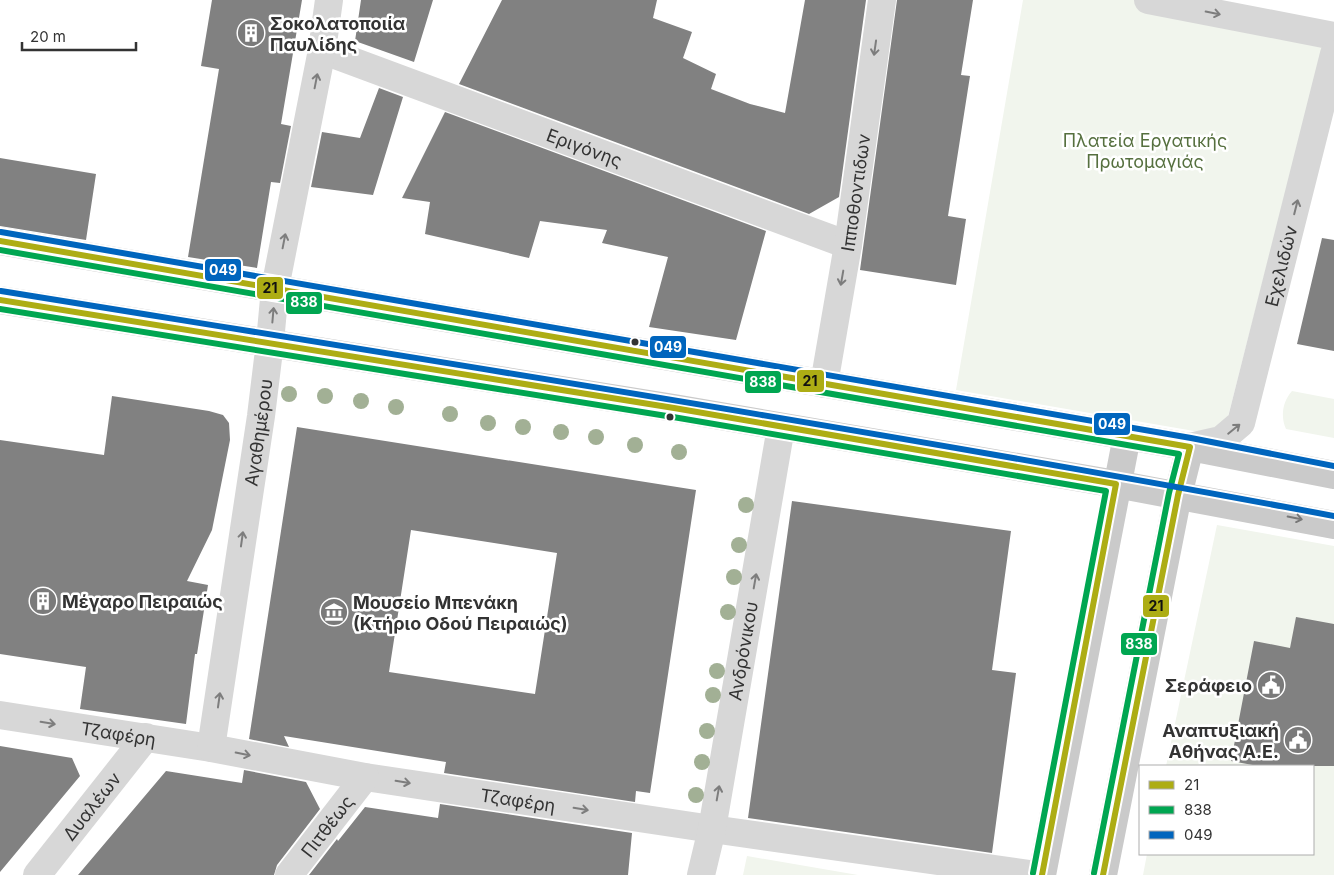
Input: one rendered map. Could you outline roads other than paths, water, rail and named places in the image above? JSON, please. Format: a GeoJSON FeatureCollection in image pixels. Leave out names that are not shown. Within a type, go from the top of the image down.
{"type":"FeatureCollection","features":[{"type":"Feature","properties":{"kind":"main road"},"geometry":{"type":"LineString","coordinates":[[0,241],[1190,447],[1334,475]]}},
{"type":"Feature","properties":{"kind":"main road"},"geometry":{"type":"LineString","coordinates":[[0,300],[674,408],[1178,495],[1334,526]]}},
{"type":"Feature","properties":{"kind":"main road"},"geometry":{"type":"LineString","coordinates":[[1042,875],[1116,484],[1127,436]]}},
{"type":"Feature","properties":{"kind":"main road"},"geometry":{"type":"LineString","coordinates":[[1103,875],[1178,495],[1190,447]]}},
{"type":"Feature","properties":{"kind":"street","name":"Αγαθημέρου"},"geometry":{"type":"LineString","coordinates":[[211,748],[270,342],[275,288],[322,50],[329,0]]}},
{"type":"Feature","properties":{"kind":"street","name":"Ιπποθοντιδων"},"geometry":{"type":"LineString","coordinates":[[824,384],[848,245],[882,0]]}},
{"type":"Feature","properties":{"kind":"street"},"geometry":{"type":"LineString","coordinates":[[1148,0],[1334,36]]}},
{"type":"Feature","properties":{"kind":"street","name":"Εριγόνης"},"geometry":{"type":"LineString","coordinates":[[322,50],[848,245]]}},
{"type":"Feature","properties":{"kind":"street","name":"Εχελιδών"},"geometry":{"type":"LineString","coordinates":[[1190,447],[1221,440],[1241,423],[1334,54]]}},
{"type":"Feature","properties":{"kind":"street","name":"Ανδρόνικου"},"geometry":{"type":"LineString","coordinates":[[701,875],[712,829],[780,427]]}},
{"type":"Feature","properties":{"kind":"street","name":"Τζαφέρη"},"geometry":{"type":"LineString","coordinates":[[0,716],[146,737],[365,777],[1037,875]]}},
{"type":"Feature","properties":{"kind":"street","name":"Δυαλέων"},"geometry":{"type":"LineString","coordinates":[[37,875],[146,737]]}},
{"type":"Feature","properties":{"kind":"street","name":"Πιτθέως"},"geometry":{"type":"LineString","coordinates":[[289,875],[365,777]]}},
{"type":"Feature","properties":{"kind":"place","name":"Σοκολατοποιία Παυλίδης"},"geometry":{"type":"Point","coordinates":[251,33]}},
{"type":"Feature","properties":{"kind":"place","name":"Μέγαρο Πειραιώς"},"geometry":{"type":"Point","coordinates":[43,601]}},
{"type":"Feature","properties":{"kind":"place","name":"Μουσείο Μπενάκη (Κτήριο Οδού Πειραιώς)"},"geometry":{"type":"Point","coordinates":[334,612]}},
{"type":"Feature","properties":{"kind":"place","name":"Σεράφειο"},"geometry":{"type":"Point","coordinates":[1271,685]}},
{"type":"Feature","properties":{"kind":"place","name":"Αναπτυξιακή Αθήνας Α.Ε."},"geometry":{"type":"Point","coordinates":[1298,740]}},
{"type":"Feature","properties":{"kind":"park label","name":"Πλατεία Εργατικής Πρωτομαγιάς"},"geometry":{"type":"Point","coordinates":[1145,150]}}]}
